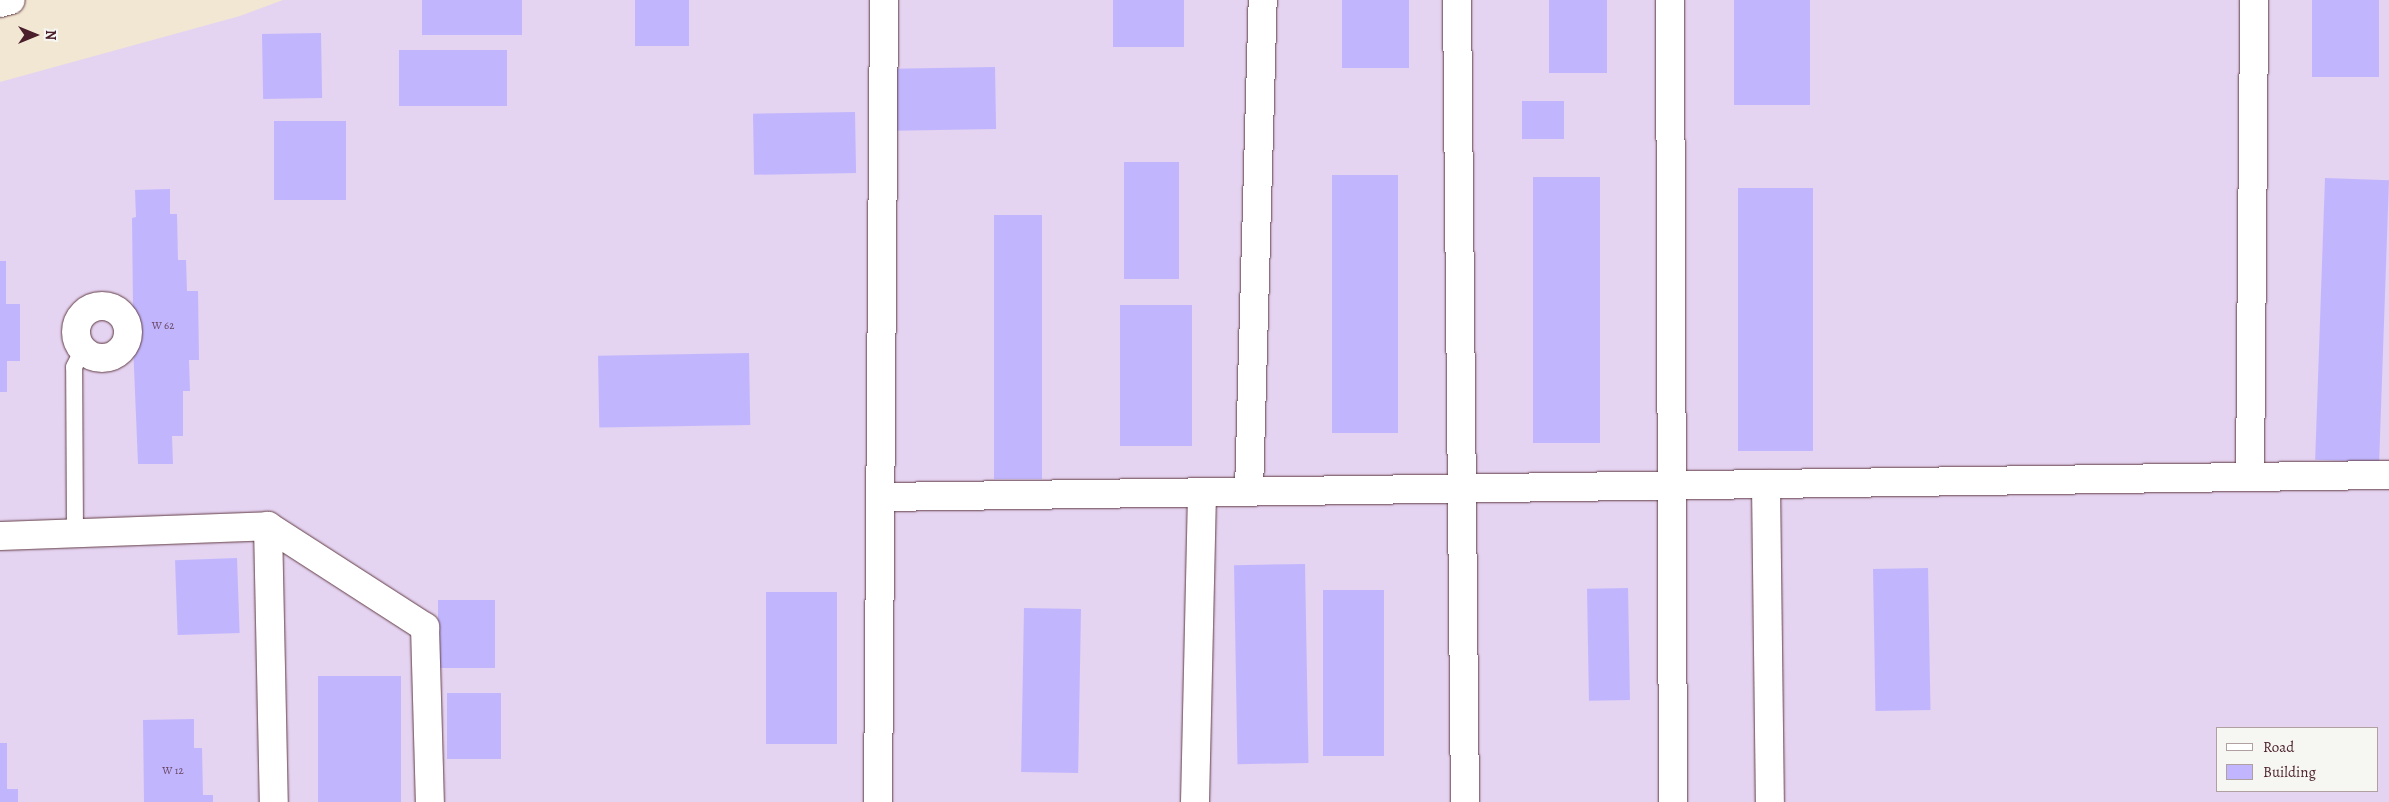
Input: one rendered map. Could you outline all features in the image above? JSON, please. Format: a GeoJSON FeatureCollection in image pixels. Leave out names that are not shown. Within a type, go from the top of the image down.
{"type":"FeatureCollection","features":[{"type":"Feature","properties":{"kind":"street"},"geometry":{"type":"LineString","coordinates":[[0,3],[11,0]]}},
{"type":"Feature","properties":{"kind":"street"},"geometry":{"type":"LineString","coordinates":[[878,802],[882,497],[884,0]]}},
{"type":"Feature","properties":{"kind":"street"},"geometry":{"type":"LineString","coordinates":[[1250,491],[1263,0]]}},
{"type":"Feature","properties":{"kind":"street"},"geometry":{"type":"LineString","coordinates":[[1457,0],[1465,802]]}},
{"type":"Feature","properties":{"kind":"street"},"geometry":{"type":"LineString","coordinates":[[1670,0],[1673,802]]}},
{"type":"Feature","properties":{"kind":"street"},"geometry":{"type":"LineString","coordinates":[[2250,477],[2254,0]]}},
{"type":"Feature","properties":{"kind":"street"},"geometry":{"type":"LineString","coordinates":[[882,497],[2389,475]]}},
{"type":"Feature","properties":{"kind":"street"},"geometry":{"type":"LineString","coordinates":[[1766,484],[1770,802]]}},
{"type":"Feature","properties":{"kind":"street"},"geometry":{"type":"LineString","coordinates":[[1195,802],[1202,492]]}},
{"type":"Feature","properties":{"kind":"street"},"geometry":{"type":"LineString","coordinates":[[268,526],[274,802]]}},
{"type":"Feature","properties":{"kind":"street"},"geometry":{"type":"LineString","coordinates":[[0,536],[268,526],[425,627],[430,802]]}},
{"type":"Feature","properties":{"kind":"lane"},"geometry":{"type":"LineString","coordinates":[[75,533],[74,367],[83,349]]}},
{"type":"Feature","properties":{"kind":"shaded area"},"geometry":{"type":"Polygon","coordinates":[[[283,0],[2389,0],[2389,802],[0,802],[0,82],[240,16],[283,0]]]}},
{"type":"Feature","properties":{"kind":"building"},"geometry":{"type":"Polygon","coordinates":[[[422,0],[522,0],[522,35],[422,35],[422,0]]]}},
{"type":"Feature","properties":{"kind":"building"},"geometry":{"type":"Polygon","coordinates":[[[635,0],[689,0],[689,46],[635,46],[635,0]]]}},
{"type":"Feature","properties":{"kind":"building"},"geometry":{"type":"Polygon","coordinates":[[[1113,0],[1184,0],[1184,47],[1113,47],[1113,0]]]}},
{"type":"Feature","properties":{"kind":"building"},"geometry":{"type":"Polygon","coordinates":[[[1342,0],[1409,0],[1409,68],[1342,68],[1342,0]]]}},
{"type":"Feature","properties":{"kind":"building"},"geometry":{"type":"Polygon","coordinates":[[[1549,0],[1607,0],[1607,73],[1549,73],[1549,0]]]}},
{"type":"Feature","properties":{"kind":"building"},"geometry":{"type":"Polygon","coordinates":[[[1734,0],[1810,0],[1810,105],[1734,105],[1734,0]]]}},
{"type":"Feature","properties":{"kind":"building"},"geometry":{"type":"Polygon","coordinates":[[[2312,0],[2379,0],[2379,77],[2312,77],[2312,0]]]}},
{"type":"Feature","properties":{"kind":"building"},"geometry":{"type":"Polygon","coordinates":[[[321,33],[322,98],[263,99],[262,34],[321,33]]]}},
{"type":"Feature","properties":{"kind":"building"},"geometry":{"type":"Polygon","coordinates":[[[399,50],[507,50],[507,106],[399,106],[399,50]]]}},
{"type":"Feature","properties":{"kind":"building"},"geometry":{"type":"Polygon","coordinates":[[[995,67],[996,129],[894,131],[893,69],[995,67]]]}},
{"type":"Feature","properties":{"kind":"building"},"geometry":{"type":"Polygon","coordinates":[[[1522,101],[1564,101],[1564,139],[1522,139],[1522,101]]]}},
{"type":"Feature","properties":{"kind":"building"},"geometry":{"type":"Polygon","coordinates":[[[855,112],[856,173],[754,175],[753,114],[855,112]]]}},
{"type":"Feature","properties":{"kind":"building"},"geometry":{"type":"Polygon","coordinates":[[[274,121],[346,121],[346,200],[274,200],[274,121]]]}},
{"type":"Feature","properties":{"kind":"building"},"geometry":{"type":"Polygon","coordinates":[[[1124,162],[1179,162],[1179,279],[1124,279],[1124,162]]]}},
{"type":"Feature","properties":{"kind":"building"},"geometry":{"type":"Polygon","coordinates":[[[1332,175],[1398,175],[1398,433],[1332,433],[1332,175]]]}},
{"type":"Feature","properties":{"kind":"building"},"geometry":{"type":"Polygon","coordinates":[[[1533,177],[1600,177],[1600,443],[1533,443],[1533,177]]]}},
{"type":"Feature","properties":{"kind":"building"},"geometry":{"type":"Polygon","coordinates":[[[2325,178],[2389,180],[2379,462],[2315,460],[2325,178]]]}},
{"type":"Feature","properties":{"kind":"building"},"geometry":{"type":"Polygon","coordinates":[[[1738,188],[1813,188],[1813,451],[1738,451],[1738,188]]]}},
{"type":"Feature","properties":{"kind":"building"},"geometry":{"type":"Polygon","coordinates":[[[170,189],[170,214],[177,214],[178,260],[186,260],[187,291],[198,291],[199,360],[189,360],[190,391],[183,391],[183,436],[172,436],[173,464],[138,464],[133,344],[127,344],[126,307],[133,307],[132,218],[136,217],[135,190],[170,189]]]}},
{"type":"Feature","properties":{"kind":"building"},"geometry":{"type":"Polygon","coordinates":[[[994,215],[1042,215],[1042,479],[994,479],[994,215]]]}},
{"type":"Feature","properties":{"kind":"building"},"geometry":{"type":"Polygon","coordinates":[[[0,261],[6,261],[6,304],[20,304],[20,361],[7,361],[7,392],[0,392],[0,261]]]}},
{"type":"Feature","properties":{"kind":"building"},"geometry":{"type":"Polygon","coordinates":[[[1120,305],[1192,305],[1192,446],[1120,446],[1120,305]]]}},
{"type":"Feature","properties":{"kind":"building"},"geometry":{"type":"Polygon","coordinates":[[[749,353],[750,425],[599,428],[598,356],[749,353]]]}},
{"type":"Feature","properties":{"kind":"building"},"geometry":{"type":"Polygon","coordinates":[[[237,558],[240,633],[178,635],[175,560],[237,558]]]}},
{"type":"Feature","properties":{"kind":"building"},"geometry":{"type":"Polygon","coordinates":[[[1305,564],[1308,763],[1237,764],[1234,565],[1305,564]]]}},
{"type":"Feature","properties":{"kind":"building"},"geometry":{"type":"Polygon","coordinates":[[[1928,568],[1930,710],[1875,711],[1873,569],[1928,568]]]}},
{"type":"Feature","properties":{"kind":"building"},"geometry":{"type":"Polygon","coordinates":[[[1628,588],[1630,700],[1589,701],[1587,589],[1628,588]]]}},
{"type":"Feature","properties":{"kind":"building"},"geometry":{"type":"Polygon","coordinates":[[[1323,590],[1384,590],[1384,756],[1323,756],[1323,590]]]}},
{"type":"Feature","properties":{"kind":"building"},"geometry":{"type":"Polygon","coordinates":[[[766,592],[837,592],[837,744],[766,744],[766,592]]]}},
{"type":"Feature","properties":{"kind":"building"},"geometry":{"type":"Polygon","coordinates":[[[438,600],[495,600],[495,668],[438,668],[438,600]]]}},
{"type":"Feature","properties":{"kind":"building"},"geometry":{"type":"Polygon","coordinates":[[[1024,608],[1081,609],[1078,773],[1021,772],[1024,608]]]}},
{"type":"Feature","properties":{"kind":"building"},"geometry":{"type":"Polygon","coordinates":[[[318,676],[401,676],[401,802],[318,802],[318,676]]]}},
{"type":"Feature","properties":{"kind":"building"},"geometry":{"type":"Polygon","coordinates":[[[447,693],[501,693],[501,759],[447,759],[447,693]]]}},
{"type":"Feature","properties":{"kind":"building"},"geometry":{"type":"Polygon","coordinates":[[[194,719],[194,748],[202,748],[203,795],[213,795],[213,802],[144,802],[143,720],[194,719]]]}},
{"type":"Feature","properties":{"kind":"building"},"geometry":{"type":"Polygon","coordinates":[[[0,743],[7,743],[7,789],[18,789],[18,802],[0,802],[0,743]]]}}]}
